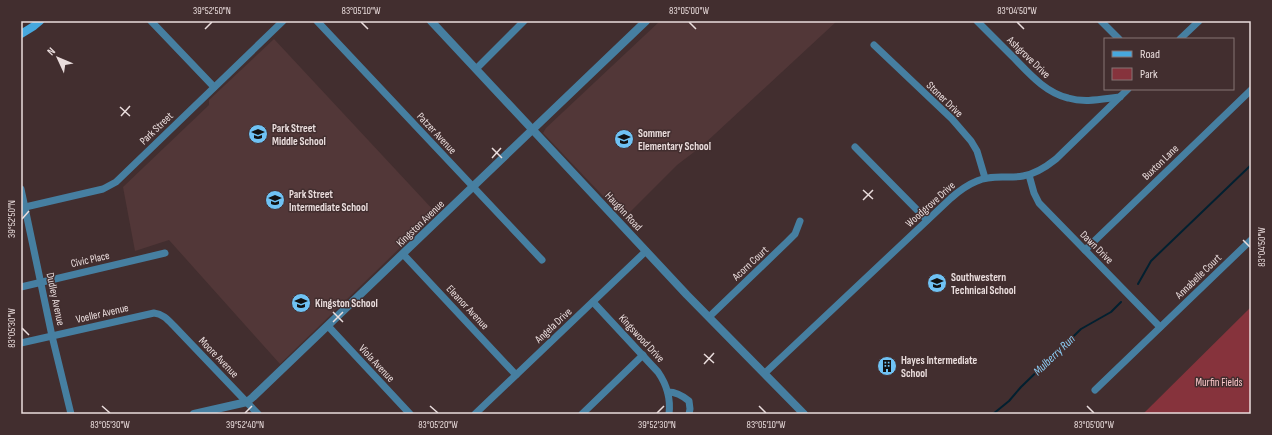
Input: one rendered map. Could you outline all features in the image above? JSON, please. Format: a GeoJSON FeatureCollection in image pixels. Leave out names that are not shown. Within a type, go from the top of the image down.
{"type":"FeatureCollection","features":[{"type":"Feature","properties":{"kind":"main road"},"geometry":{"type":"LineString","coordinates":[[21,34],[40,21]]}},
{"type":"Feature","properties":{"kind":"street"},"geometry":{"type":"LineString","coordinates":[[151,21],[214,87]]}},
{"type":"Feature","properties":{"kind":"street","name":"Park Street"},"geometry":{"type":"LineString","coordinates":[[23,207],[103,189],[122,178],[283,21]]}},
{"type":"Feature","properties":{"kind":"street","name":"Patzer Avenue"},"geometry":{"type":"LineString","coordinates":[[317,21],[542,260]]}},
{"type":"Feature","properties":{"kind":"street","name":"Haughn Road"},"geometry":{"type":"LineString","coordinates":[[431,21],[646,251],[804,414]]}},
{"type":"Feature","properties":{"kind":"street"},"geometry":{"type":"LineString","coordinates":[[476,69],[524,21]]}},
{"type":"Feature","properties":{"kind":"street","name":"Kingston Avenue"},"geometry":{"type":"LineString","coordinates":[[194,414],[247,402],[255,396],[646,21]]}},
{"type":"Feature","properties":{"kind":"street","name":"Ashgrove Drive"},"geometry":{"type":"LineString","coordinates":[[977,21],[1031,76],[1052,92],[1077,100],[1096,101],[1120,97]]}},
{"type":"Feature","properties":{"kind":"street"},"geometry":{"type":"LineString","coordinates":[[1101,21],[1118,38]]}},
{"type":"Feature","properties":{"kind":"street"},"geometry":{"type":"LineString","coordinates":[[1181,38],[1199,21]]}},
{"type":"Feature","properties":{"kind":"street","name":"Stoner Drive"},"geometry":{"type":"LineString","coordinates":[[874,45],[952,120],[971,141],[977,152],[985,178]]}},
{"type":"Feature","properties":{"kind":"street","name":"Woodgrove Drive"},"geometry":{"type":"LineString","coordinates":[[765,373],[964,187],[985,178],[1023,176],[1042,169],[1056,159],[1127,90]]}},
{"type":"Feature","properties":{"kind":"street","name":"Buxton Lane"},"geometry":{"type":"LineString","coordinates":[[1085,250],[1251,90]]}},
{"type":"Feature","properties":{"kind":"street"},"geometry":{"type":"LineString","coordinates":[[855,147],[928,220]]}},
{"type":"Feature","properties":{"kind":"street","name":"Dawn Drive"},"geometry":{"type":"LineString","coordinates":[[1029,175],[1034,193],[1039,203],[1160,327]]}},
{"type":"Feature","properties":{"kind":"street","name":"Dudley Avenue"},"geometry":{"type":"LineString","coordinates":[[21,189],[23,207],[71,414]]}},
{"type":"Feature","properties":{"kind":"street","name":"Acorn Court"},"geometry":{"type":"LineString","coordinates":[[709,316],[795,234],[800,221]]}},
{"type":"Feature","properties":{"kind":"street","name":"Annabelle Court"},"geometry":{"type":"LineString","coordinates":[[1095,390],[1251,240]]}},
{"type":"Feature","properties":{"kind":"street","name":"Angela Drive"},"geometry":{"type":"LineString","coordinates":[[475,414],[646,251]]}},
{"type":"Feature","properties":{"kind":"street","name":"Civic Place"},"geometry":{"type":"LineString","coordinates":[[21,287],[165,253]]}},
{"type":"Feature","properties":{"kind":"street","name":"Eleanor Avenue"},"geometry":{"type":"LineString","coordinates":[[403,254],[516,375]]}},
{"type":"Feature","properties":{"kind":"street","name":"Kingswood Drive"},"geometry":{"type":"LineString","coordinates":[[593,302],[658,372],[666,385],[668,392],[669,414]]}},
{"type":"Feature","properties":{"kind":"street","name":"Voeller Avenue"},"geometry":{"type":"LineString","coordinates":[[21,343],[154,313],[164,316]]}},
{"type":"Feature","properties":{"kind":"street","name":"Moore Avenue"},"geometry":{"type":"LineString","coordinates":[[164,316],[258,414]]}},
{"type":"Feature","properties":{"kind":"street","name":"Viola Avenue"},"geometry":{"type":"LineString","coordinates":[[328,326],[410,414]]}},
{"type":"Feature","properties":{"kind":"street"},"geometry":{"type":"LineString","coordinates":[[582,414],[643,355]]}},
{"type":"Feature","properties":{"kind":"street"},"geometry":{"type":"LineString","coordinates":[[668,392],[673,392],[680,395],[689,401],[689,414]]}},
{"type":"Feature","properties":{"kind":"shaded area"},"geometry":{"type":"Polygon","coordinates":[[[660,21],[837,21],[702,146],[677,165],[624,218],[543,133],[546,128],[660,21]]]}},
{"type":"Feature","properties":{"kind":"shaded area","name":"Park Street Intermediate School"},"geometry":{"type":"Polygon","coordinates":[[[274,39],[436,213],[280,364],[169,240],[135,251],[123,187],[209,105],[209,100],[274,39]]]}},
{"type":"Feature","properties":{"kind":"green space","name":"Murfin Fields"},"geometry":{"type":"Polygon","coordinates":[[[1251,307],[1251,414],[1143,414],[1251,307]]]}},
{"type":"Feature","properties":{"kind":"waterway","name":"Mulberry Run"},"geometry":{"type":"LineString","coordinates":[[1138,284],[1151,261],[1251,165]]}},
{"type":"Feature","properties":{"kind":"waterway","name":"Mulberry Run"},"geometry":{"type":"LineString","coordinates":[[993,414],[1009,401],[1021,387],[1081,329],[1111,312],[1121,302]]}},
{"type":"Feature","properties":{"kind":"place","name":"Park Street Middle School"},"geometry":{"type":"Point","coordinates":[258,134]}},
{"type":"Feature","properties":{"kind":"place","name":"Sommer Elementary School"},"geometry":{"type":"Point","coordinates":[624,139]}},
{"type":"Feature","properties":{"kind":"place","name":"Park Street Intermediate School"},"geometry":{"type":"Point","coordinates":[275,200]}},
{"type":"Feature","properties":{"kind":"place","name":"Southwestern Technical School"},"geometry":{"type":"Point","coordinates":[937,283]}},
{"type":"Feature","properties":{"kind":"place","name":"Kingston School"},"geometry":{"type":"Point","coordinates":[301,303]}},
{"type":"Feature","properties":{"kind":"place","name":"Hayes Intermediate School"},"geometry":{"type":"Point","coordinates":[887,366]}}]}
